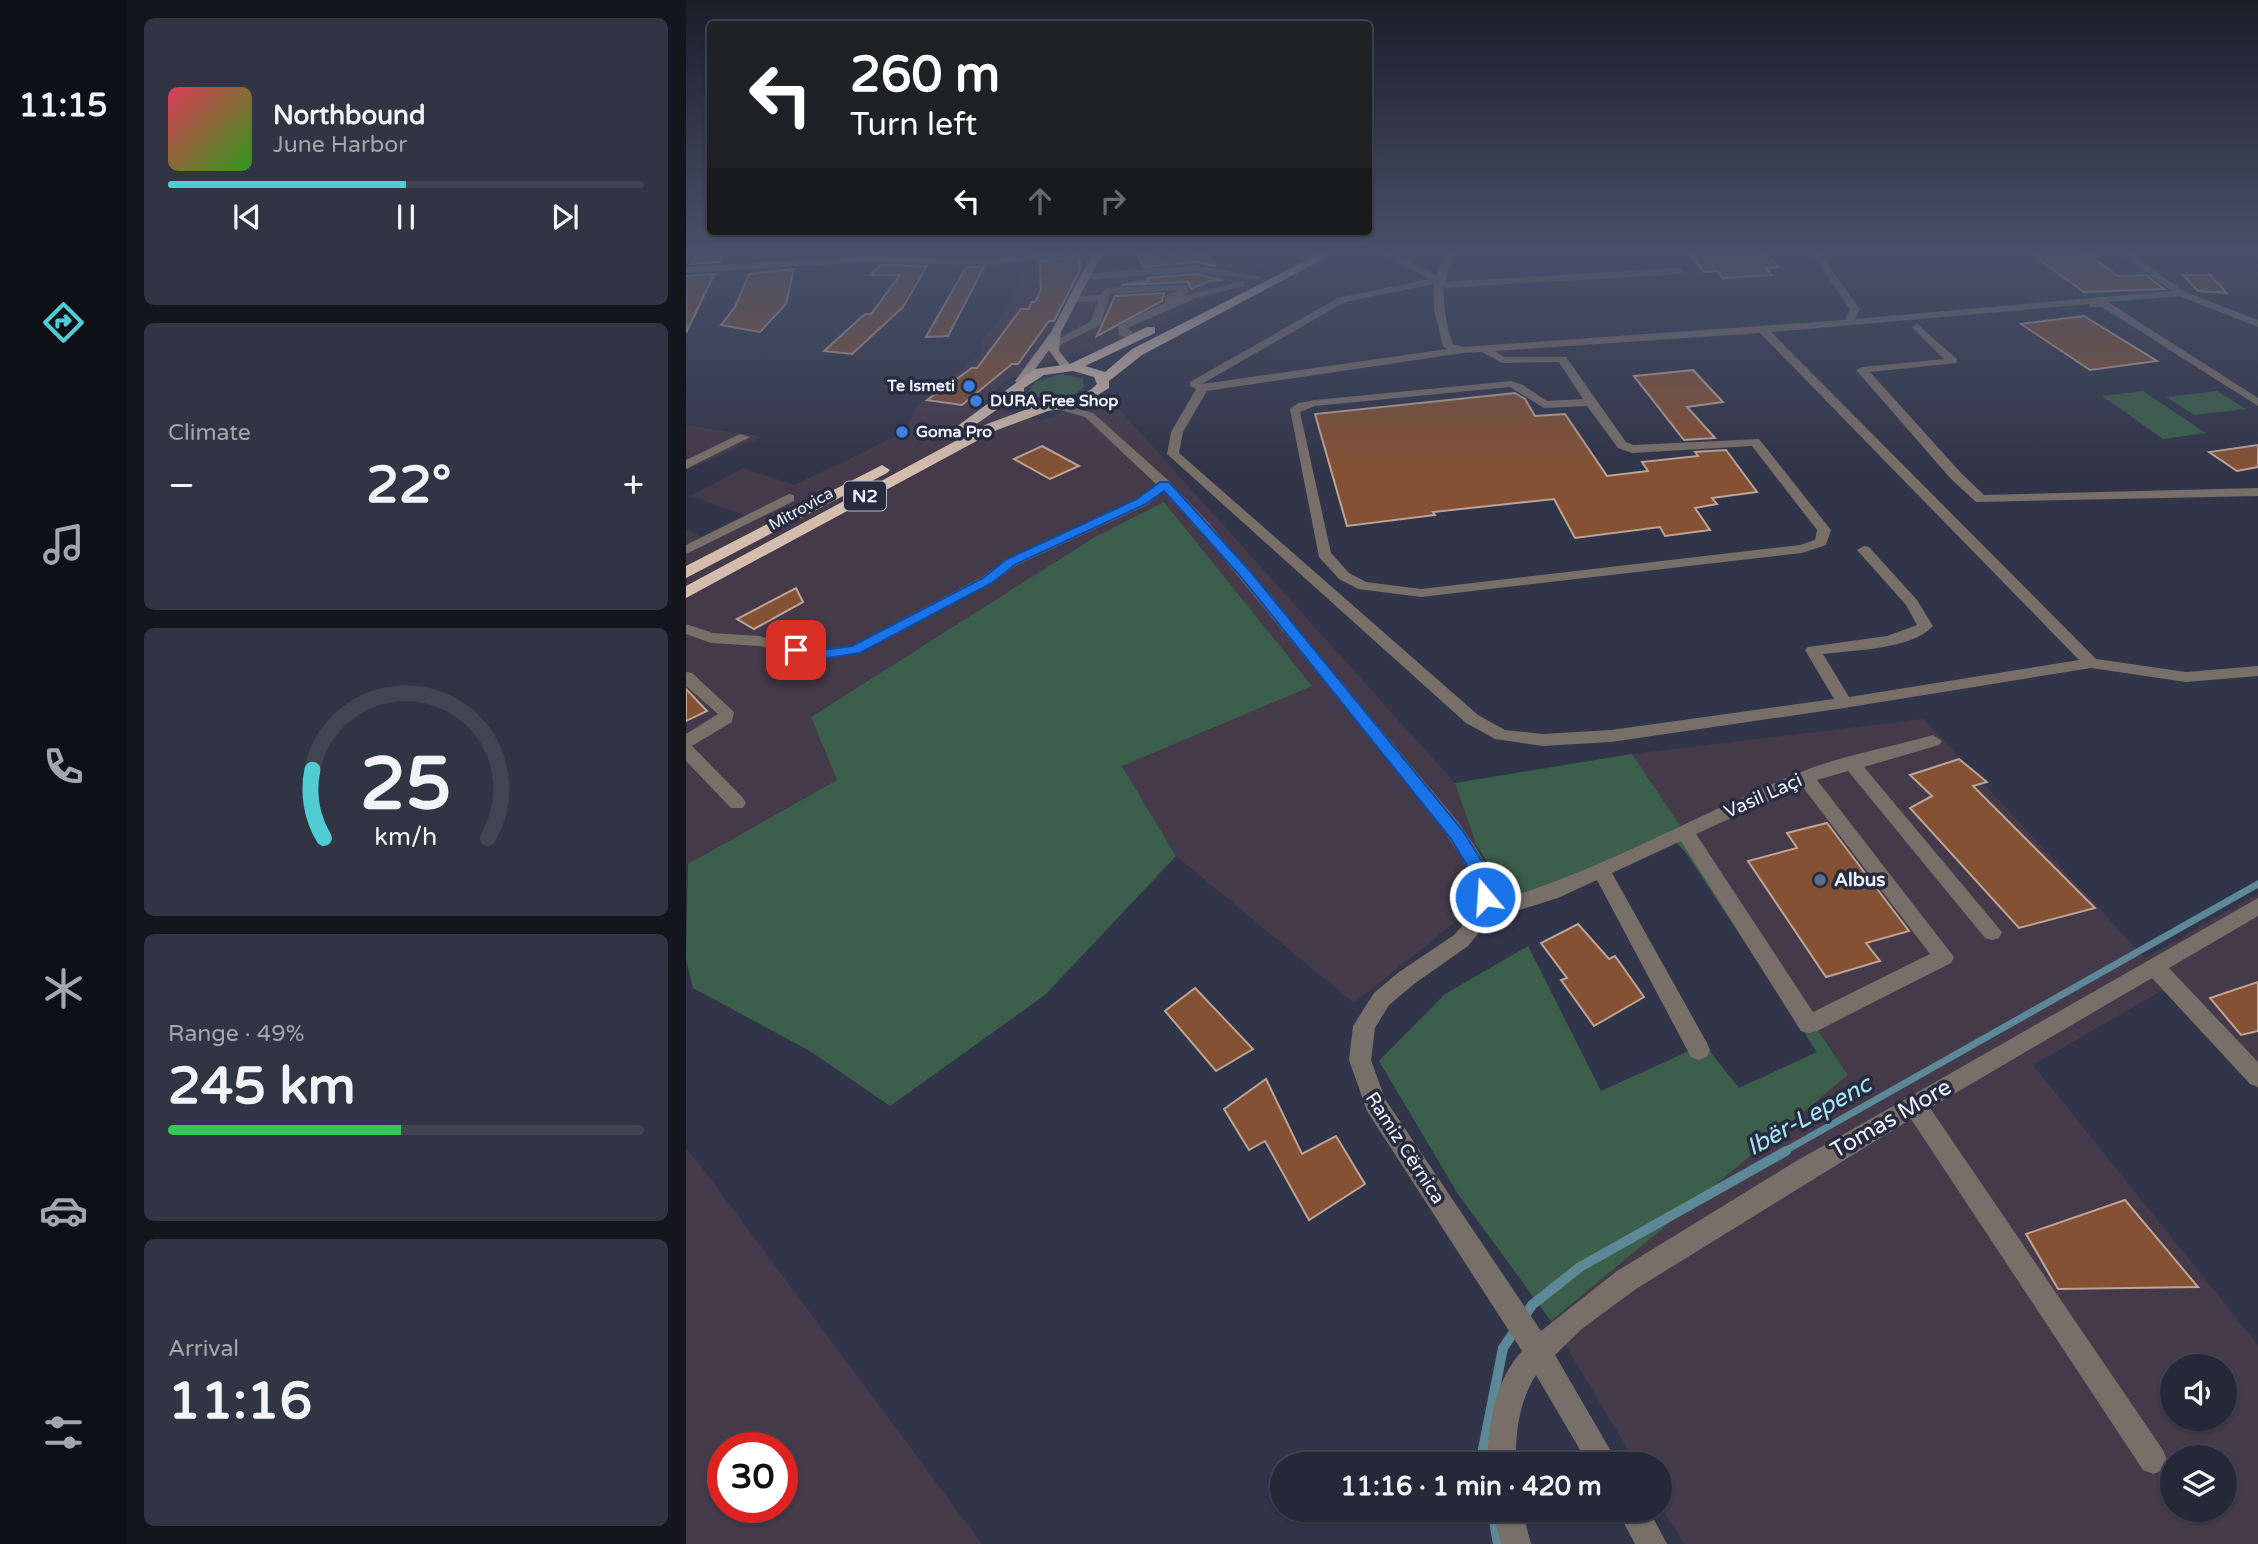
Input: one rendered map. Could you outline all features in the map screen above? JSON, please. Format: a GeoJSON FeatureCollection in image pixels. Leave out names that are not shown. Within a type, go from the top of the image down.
{"type":"FeatureCollection","features":[{"type":"Feature","properties":{"kind":"highway","name":"N2"},"geometry":{"type":"LineString","coordinates":[[1018,386],[1040,372],[1069,367],[1163,324]]}},
{"type":"Feature","properties":{"kind":"highway"},"geometry":{"type":"LineString","coordinates":[[1104,379],[1137,352],[1191,324]]}},
{"type":"Feature","properties":{"kind":"highway"},"geometry":{"type":"LineString","coordinates":[[1069,367],[1093,371],[1104,379]]}},
{"type":"Feature","properties":{"kind":"highway"},"geometry":{"type":"LineString","coordinates":[[1090,406],[1104,385],[1104,379]]}},
{"type":"Feature","properties":{"kind":"highway"},"geometry":{"type":"LineString","coordinates":[[1018,386],[1023,402],[1053,406]]}},
{"type":"Feature","properties":{"kind":"highway","name":"Mitrovica"},"geometry":{"type":"LineString","coordinates":[[686,573],[976,420],[1018,386]]}},
{"type":"Feature","properties":{"kind":"highway","name":"N2"},"geometry":{"type":"LineString","coordinates":[[1053,406],[1090,406]]}},
{"type":"Feature","properties":{"kind":"highway","name":"Mitrovica"},"geometry":{"type":"LineString","coordinates":[[686,593],[992,427],[1053,406]]}},
{"type":"Feature","properties":{"kind":"main road"},"geometry":{"type":"LineString","coordinates":[[1018,386],[1055,338],[1062,324]]}},
{"type":"Feature","properties":{"kind":"main road"},"geometry":{"type":"LineString","coordinates":[[1055,338],[1057,355],[1069,367]]}},
{"type":"Feature","properties":{"kind":"street"},"geometry":{"type":"LineString","coordinates":[[1055,338],[1093,324]]}},
{"type":"Feature","properties":{"kind":"street"},"geometry":{"type":"LineString","coordinates":[[1128,324],[1122,327],[1123,333],[1136,338]]}},
{"type":"Feature","properties":{"kind":"street"},"geometry":{"type":"LineString","coordinates":[[1300,324],[1194,384],[1202,388],[1449,350],[1486,350],[1820,324]]}},
{"type":"Feature","properties":{"kind":"street"},"geometry":{"type":"LineString","coordinates":[[1440,324],[1449,350]]}},
{"type":"Feature","properties":{"kind":"street"},"geometry":{"type":"LineString","coordinates":[[1935,324],[1917,327],[1953,361],[1862,370],[1955,476],[1981,499],[2258,492]]}},
{"type":"Feature","properties":{"kind":"street"},"geometry":{"type":"LineString","coordinates":[[2137,324],[2202,364],[2258,403]]}},
{"type":"Feature","properties":{"kind":"street"},"geometry":{"type":"LineString","coordinates":[[1763,330],[2091,663]]}},
{"type":"Feature","properties":{"kind":"street"},"geometry":{"type":"LineString","coordinates":[[1486,350],[1502,360],[1562,359],[1590,402],[1622,444],[1629,448],[1755,442],[1824,530],[1821,542],[1802,549],[1421,593],[1363,586],[1344,576],[1324,554],[1295,420],[1294,411],[1302,405],[1511,384],[1521,386],[1536,400],[1548,405],[1590,402]]}},
{"type":"Feature","properties":{"kind":"street"},"geometry":{"type":"LineString","coordinates":[[1202,388],[1200,397],[1176,428],[1173,454],[1472,719],[1501,735],[1543,740],[1611,736],[1844,703],[2091,663],[2186,677],[2258,671]]}},
{"type":"Feature","properties":{"kind":"street"},"geometry":{"type":"LineString","coordinates":[[1090,406],[1246,574],[1457,835],[1482,882],[1485,897],[1483,912]]}},
{"type":"Feature","properties":{"kind":"street"},"geometry":{"type":"LineString","coordinates":[[686,465],[744,437]]}},
{"type":"Feature","properties":{"kind":"street"},"geometry":{"type":"LineString","coordinates":[[686,629],[711,638],[759,641],[814,655],[855,650],[987,580],[1012,562],[1142,502],[1164,484]]}},
{"type":"Feature","properties":{"kind":"street"},"geometry":{"type":"LineString","coordinates":[[686,550],[789,498]]}},
{"type":"Feature","properties":{"kind":"street"},"geometry":{"type":"LineString","coordinates":[[1844,703],[1813,650],[1888,639],[1916,632],[1924,626],[1912,603],[1864,550]]}},
{"type":"Feature","properties":{"kind":"street"},"geometry":{"type":"LineString","coordinates":[[686,557],[702,565]]}},
{"type":"Feature","properties":{"kind":"street"},"geometry":{"type":"LineString","coordinates":[[686,677],[726,712],[726,718],[718,726],[686,742]]}},
{"type":"Feature","properties":{"kind":"street","name":"Vasil Laçi"},"geometry":{"type":"LineString","coordinates":[[1483,912],[1551,893],[1805,778],[1850,762],[1933,741]]}},
{"type":"Feature","properties":{"kind":"street"},"geometry":{"type":"LineString","coordinates":[[686,750],[737,803]]}},
{"type":"Feature","properties":{"kind":"street"},"geometry":{"type":"LineString","coordinates":[[1850,762],[1992,932]]}},
{"type":"Feature","properties":{"kind":"street"},"geometry":{"type":"LineString","coordinates":[[1685,832],[1809,1024],[1944,957],[1805,778]]}},
{"type":"Feature","properties":{"kind":"street"},"geometry":{"type":"LineString","coordinates":[[1601,872],[1699,1050]]}},
{"type":"Feature","properties":{"kind":"street","name":"Tomas More"},"geometry":{"type":"LineString","coordinates":[[1503,1452],[1505,1422],[1514,1392],[1526,1367],[1532,1341],[1570,1322],[1603,1297],[1797,1173],[2258,906]]}},
{"type":"Feature","properties":{"kind":"street","name":"Ramiz Cërnica"},"geometry":{"type":"LineString","coordinates":[[1483,912],[1462,937],[1384,997],[1371,1011],[1359,1046],[1359,1065],[1375,1104],[1532,1341],[1597,1452]]}},
{"type":"Feature","properties":{"kind":"street"},"geometry":{"type":"LineString","coordinates":[[2155,967],[2258,1077]]}},
{"type":"Feature","properties":{"kind":"street"},"geometry":{"type":"LineString","coordinates":[[1915,1105],[2153,1460]]}},
{"type":"Feature","properties":{"kind":"street"},"geometry":{"type":"LineString","coordinates":[[1510,1522],[1516,1544]]}},
{"type":"Feature","properties":{"kind":"street"},"geometry":{"type":"LineString","coordinates":[[1639,1522],[1652,1544]]}},
{"type":"Feature","properties":{"kind":"shaded area"},"geometry":{"type":"Polygon","coordinates":[[[995,324],[1154,324],[1100,351],[1072,353],[1007,380],[980,406],[1043,420],[1064,412],[1118,408],[1455,783],[1493,892],[1354,1003],[1176,856],[1122,766],[1093,538],[811,717],[837,780],[686,865],[686,529],[701,537],[744,515],[691,496],[743,468],[794,485],[905,432],[916,407],[979,355],[983,339],[995,324]]]}},
{"type":"Feature","properties":{"kind":"shaded area"},"geometry":{"type":"Polygon","coordinates":[[[686,425],[763,437],[686,470],[686,425]]]}},
{"type":"Feature","properties":{"kind":"shaded area"},"geometry":{"type":"Polygon","coordinates":[[[1924,719],[2145,958],[2258,893],[2258,1089],[2163,990],[2033,1065],[2258,1345],[2258,1544],[1684,1544],[1671,1522],[1672,1452],[1629,1452],[1551,1321],[1848,1075],[1632,754],[1924,719]]]}},
{"type":"Feature","properties":{"kind":"shaded area"},"geometry":{"type":"Polygon","coordinates":[[[686,1149],[698,1162],[982,1544],[686,1544],[686,1149]]]}},
{"type":"Feature","properties":{"kind":"green space"},"geometry":{"type":"Polygon","coordinates":[[[1062,374],[1083,379],[1084,387],[1065,398],[1049,400],[1028,392],[1036,381],[1062,374]]]}},
{"type":"Feature","properties":{"kind":"green space"},"geometry":{"type":"Polygon","coordinates":[[[2143,391],[2206,433],[2163,439],[2102,396],[2143,391]]]}},
{"type":"Feature","properties":{"kind":"green space"},"geometry":{"type":"Polygon","coordinates":[[[2217,391],[2246,409],[2194,415],[2166,397],[2217,391]]]}},
{"type":"Feature","properties":{"kind":"green space"},"geometry":{"type":"Polygon","coordinates":[[[1164,502],[1312,686],[1122,766],[1176,856],[1045,995],[890,1106],[810,1051],[693,988],[686,960],[688,864],[837,780],[811,717],[1093,538],[1164,502]]]}},
{"type":"Feature","properties":{"kind":"green space"},"geometry":{"type":"Polygon","coordinates":[[[1632,754],[1848,1075],[1551,1321],[1458,1194],[1379,1061],[1445,994],[1528,946],[1601,1091],[1704,1044],[1739,1088],[1817,1052],[1686,853],[1670,836],[1527,899],[1501,885],[1476,844],[1455,783],[1632,754]]]}},
{"type":"Feature","properties":{"kind":"building"},"geometry":{"type":"Polygon","coordinates":[[[722,324],[767,324],[760,332],[722,324]]]}},
{"type":"Feature","properties":{"kind":"building"},"geometry":{"type":"Polygon","coordinates":[[[854,324],[884,324],[852,354],[824,351],[854,324]]]}},
{"type":"Feature","properties":{"kind":"building"},"geometry":{"type":"Polygon","coordinates":[[[933,324],[954,324],[948,336],[926,337],[933,324]]]}},
{"type":"Feature","properties":{"kind":"building"},"geometry":{"type":"Polygon","coordinates":[[[1010,324],[1047,324],[1018,364],[1012,364],[962,405],[927,400],[972,368],[977,368],[1010,324]]]}},
{"type":"Feature","properties":{"kind":"building"},"geometry":{"type":"Polygon","coordinates":[[[1102,324],[1119,324],[1097,336],[1102,324]]]}},
{"type":"Feature","properties":{"kind":"building"},"geometry":{"type":"Polygon","coordinates":[[[2021,324],[2097,324],[2157,361],[2090,370],[2021,324]]]}},
{"type":"Feature","properties":{"kind":"building"},"geometry":{"type":"Polygon","coordinates":[[[1693,370],[1723,402],[1687,407],[1715,438],[1684,440],[1634,376],[1693,370]]]}},
{"type":"Feature","properties":{"kind":"building"},"geometry":{"type":"Polygon","coordinates":[[[1515,393],[1525,399],[1535,416],[1565,414],[1607,476],[1648,471],[1642,462],[1698,456],[1695,452],[1726,450],[1757,492],[1712,498],[1717,504],[1695,508],[1710,530],[1665,536],[1660,527],[1575,538],[1554,499],[1433,512],[1435,515],[1347,526],[1315,414],[1515,393]]]}},
{"type":"Feature","properties":{"kind":"building"},"geometry":{"type":"Polygon","coordinates":[[[2258,445],[2258,467],[2237,471],[2209,452],[2258,445]]]}},
{"type":"Feature","properties":{"kind":"building"},"geometry":{"type":"Polygon","coordinates":[[[1042,446],[1079,466],[1050,479],[1014,459],[1042,446]]]}},
{"type":"Feature","properties":{"kind":"building"},"geometry":{"type":"Polygon","coordinates":[[[796,588],[803,602],[754,629],[737,619],[796,588]]]}},
{"type":"Feature","properties":{"kind":"building"},"geometry":{"type":"Polygon","coordinates":[[[686,689],[707,711],[686,721],[686,689]]]}},
{"type":"Feature","properties":{"kind":"building"},"geometry":{"type":"Polygon","coordinates":[[[1959,759],[1987,782],[1973,786],[2095,908],[2019,928],[1910,808],[1932,796],[1910,775],[1959,759]]]}},
{"type":"Feature","properties":{"kind":"building"},"geometry":{"type":"Polygon","coordinates":[[[1827,823],[1909,931],[1866,943],[1880,961],[1826,977],[1748,861],[1797,848],[1787,833],[1827,823]]]}},
{"type":"Feature","properties":{"kind":"building"},"geometry":{"type":"Polygon","coordinates":[[[1578,924],[1609,959],[1615,956],[1644,997],[1594,1026],[1561,980],[1567,978],[1541,943],[1578,924]]]}},
{"type":"Feature","properties":{"kind":"building"},"geometry":{"type":"Polygon","coordinates":[[[2258,982],[2258,1031],[2241,1035],[2210,998],[2258,982]]]}},
{"type":"Feature","properties":{"kind":"building"},"geometry":{"type":"Polygon","coordinates":[[[1195,988],[1253,1049],[1216,1071],[1165,1011],[1195,988]]]}},
{"type":"Feature","properties":{"kind":"building"},"geometry":{"type":"Polygon","coordinates":[[[1266,1079],[1302,1154],[1336,1136],[1365,1184],[1309,1220],[1265,1141],[1249,1150],[1224,1109],[1266,1079]]]}},
{"type":"Feature","properties":{"kind":"building"},"geometry":{"type":"Polygon","coordinates":[[[2125,1200],[2198,1287],[2058,1289],[2026,1234],[2125,1200]]]}},
{"type":"Feature","properties":{"kind":"waterway","name":"Ibër-Lepenc"},"geometry":{"type":"LineString","coordinates":[[1783,1152],[2258,884]]}},
{"type":"Feature","properties":{"kind":"waterway","name":"Ibër-Lepenc"},"geometry":{"type":"LineString","coordinates":[[1524,1317],[1532,1305],[1580,1267],[1786,1151]]}},
{"type":"Feature","properties":{"kind":"waterway","name":"Ibër-Lepenc"},"geometry":{"type":"LineString","coordinates":[[1484,1452],[1503,1348],[1516,1329]]}},
{"type":"Feature","properties":{"kind":"waterway","name":"Ibër-Lepenc"},"geometry":{"type":"LineString","coordinates":[[1494,1522],[1498,1544]]}},
{"type":"Feature","properties":{"kind":"place","name":"Te Ismeti"},"geometry":{"type":"Point","coordinates":[969,386]}},
{"type":"Feature","properties":{"kind":"place","name":"DURA Free Shop"},"geometry":{"type":"Point","coordinates":[976,401]}},
{"type":"Feature","properties":{"kind":"place","name":"Goma Pro"},"geometry":{"type":"Point","coordinates":[902,432]}},
{"type":"Feature","properties":{"kind":"place","name":"Albus"},"geometry":{"type":"Point","coordinates":[1820,880]}},
{"type":"Feature","properties":{"kind":"route"},"geometry":{"type":"LineString","coordinates":[[796,650],[814,655],[855,650],[987,580],[1012,562],[1142,502],[1164,484],[1246,574],[1457,835],[1474,863],[1485,897]]}}]}
